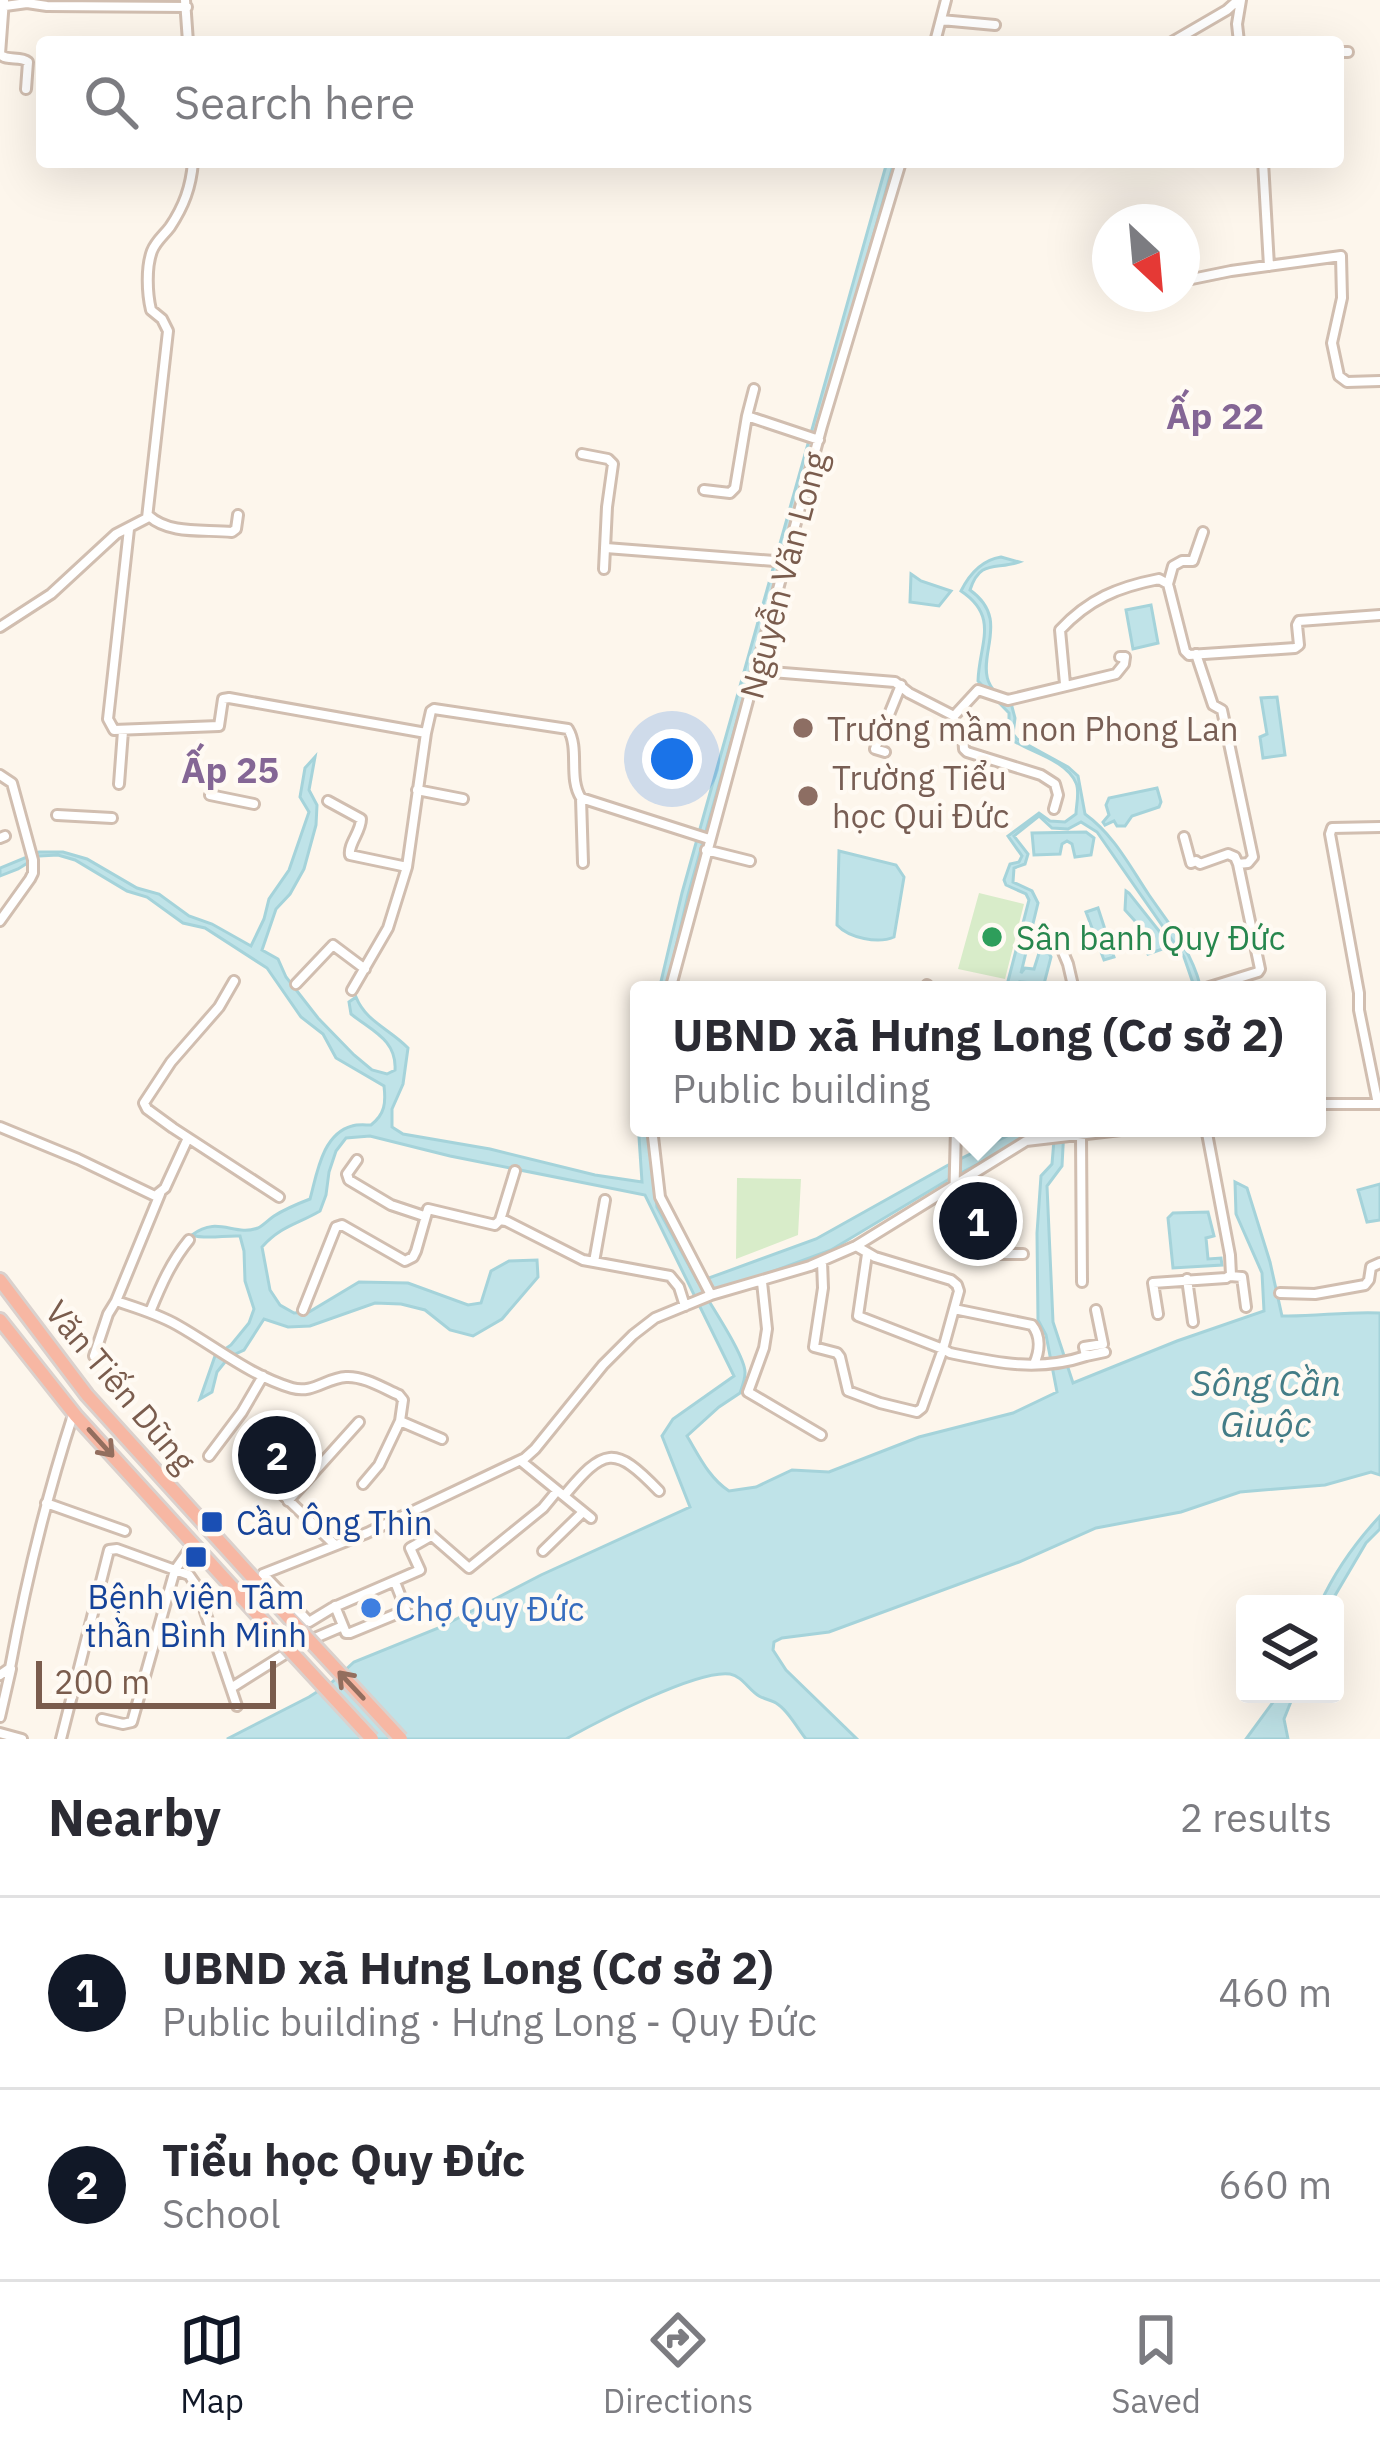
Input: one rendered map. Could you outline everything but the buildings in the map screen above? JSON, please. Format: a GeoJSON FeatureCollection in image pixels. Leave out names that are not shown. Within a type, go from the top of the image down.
{"type":"FeatureCollection","features":[{"type":"Feature","properties":{"kind":"highway","name":"Văn Tiến Dũng"},"geometry":{"type":"LineString","coordinates":[[0,1280],[87,1395],[401,1739]]}},
{"type":"Feature","properties":{"kind":"highway","name":"Văn Tiến Dũng"},"geometry":{"type":"LineString","coordinates":[[0,1320],[74,1413],[373,1739]]}},
{"type":"Feature","properties":{"kind":"street"},"geometry":{"type":"LineString","coordinates":[[937,36],[946,0]]}},
{"type":"Feature","properties":{"kind":"street"},"geometry":{"type":"LineString","coordinates":[[1182,36],[1239,0]]}},
{"type":"Feature","properties":{"kind":"street"},"geometry":{"type":"LineString","coordinates":[[1238,36],[1239,0]]}},
{"type":"Feature","properties":{"kind":"street"},"geometry":{"type":"LineString","coordinates":[[26,89],[28,62],[0,54],[4,3],[186,3],[188,36]]}},
{"type":"Feature","properties":{"kind":"street"},"geometry":{"type":"LineString","coordinates":[[941,20],[995,25]]}},
{"type":"Feature","properties":{"kind":"street"},"geometry":{"type":"LineString","coordinates":[[0,627],[51,594],[116,535],[148,515],[168,331],[148,300],[151,252],[188,196],[192,168]]}},
{"type":"Feature","properties":{"kind":"street","name":"Nguyễn Văn Long"},"geometry":{"type":"LineString","coordinates":[[672,981],[819,440],[899,168]]}},
{"type":"Feature","properties":{"kind":"street"},"geometry":{"type":"LineString","coordinates":[[1263,168],[1269,266]]}},
{"type":"Feature","properties":{"kind":"street"},"geometry":{"type":"LineString","coordinates":[[1200,278],[1342,258],[1342,298],[1332,343],[1339,376],[1347,382],[1380,381]]}},
{"type":"Feature","properties":{"kind":"street"},"geometry":{"type":"LineString","coordinates":[[704,490],[734,490],[754,389]]}},
{"type":"Feature","properties":{"kind":"street"},"geometry":{"type":"LineString","coordinates":[[747,416],[819,440]]}},
{"type":"Feature","properties":{"kind":"street"},"geometry":{"type":"LineString","coordinates":[[582,454],[613,464],[604,568]]}},
{"type":"Feature","properties":{"kind":"street"},"geometry":{"type":"LineString","coordinates":[[148,515],[169,527],[232,532],[238,515]]}},
{"type":"Feature","properties":{"kind":"street"},"geometry":{"type":"LineString","coordinates":[[130,529],[108,719],[111,728],[219,726],[220,704],[229,698],[426,733]]}},
{"type":"Feature","properties":{"kind":"street"},"geometry":{"type":"LineString","coordinates":[[1203,532],[1192,561],[1172,566],[1168,584],[1189,655],[1294,648],[1300,643],[1299,621],[1380,615]]}},
{"type":"Feature","properties":{"kind":"street"},"geometry":{"type":"LineString","coordinates":[[606,548],[787,562]]}},
{"type":"Feature","properties":{"kind":"street"},"geometry":{"type":"LineString","coordinates":[[1065,684],[1060,630],[1077,612],[1126,586],[1160,579],[1168,584]]}},
{"type":"Feature","properties":{"kind":"street"},"geometry":{"type":"LineString","coordinates":[[1196,654],[1213,705],[1222,710],[1253,857],[1238,864]]}},
{"type":"Feature","properties":{"kind":"street"},"geometry":{"type":"LineString","coordinates":[[1054,808],[1055,784],[1041,775],[967,752],[954,716],[975,691],[1008,700],[1116,674],[1124,664],[1125,657],[1120,657]]}},
{"type":"Feature","properties":{"kind":"street"},"geometry":{"type":"LineString","coordinates":[[758,671],[895,682],[954,716]]}},
{"type":"Feature","properties":{"kind":"street"},"geometry":{"type":"LineString","coordinates":[[885,752],[875,749],[901,685]]}},
{"type":"Feature","properties":{"kind":"street"},"geometry":{"type":"LineString","coordinates":[[352,990],[388,928],[407,868],[430,711],[568,729],[573,740],[575,788],[581,798],[584,863]]}},
{"type":"Feature","properties":{"kind":"street"},"geometry":{"type":"LineString","coordinates":[[119,784],[123,731]]}},
{"type":"Feature","properties":{"kind":"street"},"geometry":{"type":"LineString","coordinates":[[0,775],[12,783],[33,873],[0,921]]}},
{"type":"Feature","properties":{"kind":"street"},"geometry":{"type":"LineString","coordinates":[[417,790],[464,799]]}},
{"type":"Feature","properties":{"kind":"street"},"geometry":{"type":"LineString","coordinates":[[210,795],[254,804]]}},
{"type":"Feature","properties":{"kind":"street"},"geometry":{"type":"LineString","coordinates":[[581,798],[750,861]]}},
{"type":"Feature","properties":{"kind":"street"},"geometry":{"type":"LineString","coordinates":[[328,801],[361,819],[350,855],[407,868]]}},
{"type":"Feature","properties":{"kind":"street"},"geometry":{"type":"LineString","coordinates":[[57,815],[112,818]]}},
{"type":"Feature","properties":{"kind":"street"},"geometry":{"type":"LineString","coordinates":[[1326,1103],[1379,1104],[1330,834],[1332,829],[1380,827]]}},
{"type":"Feature","properties":{"kind":"street"},"geometry":{"type":"LineString","coordinates":[[1184,837],[1191,863],[1228,854],[1238,864],[1260,969],[1229,981]]}},
{"type":"Feature","properties":{"kind":"street"},"geometry":{"type":"LineString","coordinates":[[1058,940],[1072,981]]}},
{"type":"Feature","properties":{"kind":"street"},"geometry":{"type":"LineString","coordinates":[[296,984],[333,945],[365,969]]}},
{"type":"Feature","properties":{"kind":"street"},"geometry":{"type":"LineString","coordinates":[[234,981],[145,1101],[147,1109],[279,1197]]}},
{"type":"Feature","properties":{"kind":"street"},"geometry":{"type":"LineString","coordinates":[[0,1127],[155,1196],[160,1194]]}},
{"type":"Feature","properties":{"kind":"street"},"geometry":{"type":"LineString","coordinates":[[653,1137],[660,1197],[710,1296]]}},
{"type":"Feature","properties":{"kind":"street"},"geometry":{"type":"LineString","coordinates":[[956,1137],[953,1247],[957,1252],[1023,1254]]}},
{"type":"Feature","properties":{"kind":"street"},"geometry":{"type":"LineString","coordinates":[[431,1536],[410,1548],[420,1570],[309,1622],[263,1574],[521,1460],[603,1365],[655,1318],[856,1246],[1026,1141],[1054,1137]]}},
{"type":"Feature","properties":{"kind":"street"},"geometry":{"type":"LineString","coordinates":[[1082,1282],[1088,1137]]}},
{"type":"Feature","properties":{"kind":"street"},"geometry":{"type":"LineString","coordinates":[[1208,1137],[1230,1276]]}},
{"type":"Feature","properties":{"kind":"street"},"geometry":{"type":"LineString","coordinates":[[94,1356],[108,1314],[188,1138]]}},
{"type":"Feature","properties":{"kind":"street"},"geometry":{"type":"LineString","coordinates":[[357,1160],[348,1179],[391,1205],[424,1216]]}},
{"type":"Feature","properties":{"kind":"street"},"geometry":{"type":"LineString","coordinates":[[303,1310],[336,1227],[405,1261],[416,1251],[428,1209],[495,1225],[515,1171]]}},
{"type":"Feature","properties":{"kind":"street"},"geometry":{"type":"LineString","coordinates":[[594,1262],[605,1200]]}},
{"type":"Feature","properties":{"kind":"street"},"geometry":{"type":"LineString","coordinates":[[500,1220],[583,1261],[670,1276],[685,1306]]}},
{"type":"Feature","properties":{"kind":"street"},"geometry":{"type":"LineString","coordinates":[[150,1312],[162,1280],[189,1240]]}},
{"type":"Feature","properties":{"kind":"street"},"geometry":{"type":"LineString","coordinates":[[822,1261],[823,1288],[813,1345],[837,1353],[848,1390],[918,1411],[943,1349],[957,1285],[856,1246]]}},
{"type":"Feature","properties":{"kind":"street"},"geometry":{"type":"LineString","coordinates":[[867,1254],[858,1316],[943,1349],[1001,1364],[1034,1366],[1105,1352]]}},
{"type":"Feature","properties":{"kind":"street"},"geometry":{"type":"LineString","coordinates":[[1280,1293],[1316,1294],[1365,1285],[1371,1267],[1380,1263]]}},
{"type":"Feature","properties":{"kind":"street"},"geometry":{"type":"LineString","coordinates":[[1158,1314],[1154,1283],[1187,1279],[1242,1277],[1246,1307]]}},
{"type":"Feature","properties":{"kind":"street"},"geometry":{"type":"LineString","coordinates":[[1187,1279],[1193,1322]]}},
{"type":"Feature","properties":{"kind":"street"},"geometry":{"type":"LineString","coordinates":[[762,1282],[767,1329],[748,1392],[821,1435]]}},
{"type":"Feature","properties":{"kind":"street"},"geometry":{"type":"LineString","coordinates":[[116,1301],[150,1312],[233,1361],[296,1390],[310,1390],[340,1377],[360,1378],[399,1395],[404,1400],[400,1421],[379,1465],[363,1484]]}},
{"type":"Feature","properties":{"kind":"street"},"geometry":{"type":"LineString","coordinates":[[954,1309],[1032,1324],[1039,1348],[1034,1366]]}},
{"type":"Feature","properties":{"kind":"street"},"geometry":{"type":"LineString","coordinates":[[1086,1356],[1084,1347],[1103,1344],[1096,1310]]}},
{"type":"Feature","properties":{"kind":"street"},"geometry":{"type":"LineString","coordinates":[[209,1456],[263,1376]]}},
{"type":"Feature","properties":{"kind":"street"},"geometry":{"type":"LineString","coordinates":[[0,1717],[25,1586],[74,1413]]}},
{"type":"Feature","properties":{"kind":"street"},"geometry":{"type":"LineString","coordinates":[[400,1421],[442,1439]]}},
{"type":"Feature","properties":{"kind":"street"},"geometry":{"type":"LineString","coordinates":[[288,1501],[359,1422]]}},
{"type":"Feature","properties":{"kind":"street"},"geometry":{"type":"LineString","coordinates":[[407,1514],[469,1568],[591,1465],[607,1457],[621,1458],[659,1491]]}},
{"type":"Feature","properties":{"kind":"street"},"geometry":{"type":"LineString","coordinates":[[521,1460],[587,1515],[542,1551]]}},
{"type":"Feature","properties":{"kind":"street"},"geometry":{"type":"LineString","coordinates":[[249,1462],[335,1545]]}},
{"type":"Feature","properties":{"kind":"street"},"geometry":{"type":"LineString","coordinates":[[46,1503],[125,1532]]}},
{"type":"Feature","properties":{"kind":"street"},"geometry":{"type":"LineString","coordinates":[[102,1719],[132,1722],[175,1570],[193,1544]]}},
{"type":"Feature","properties":{"kind":"street"},"geometry":{"type":"LineString","coordinates":[[61,1739],[109,1550],[190,1575],[237,1706]]}},
{"type":"Feature","properties":{"kind":"street"},"geometry":{"type":"LineString","coordinates":[[335,1606],[349,1634],[405,1610],[395,1582]]}},
{"type":"Feature","properties":{"kind":"street"},"geometry":{"type":"LineString","coordinates":[[231,1688],[343,1626]]}},
{"type":"Feature","properties":{"kind":"street"},"geometry":{"type":"LineString","coordinates":[[0,1675],[10,1667]]}},
{"type":"Feature","properties":{"kind":"street"},"geometry":{"type":"LineString","coordinates":[[0,1733],[22,1739]]}},
{"type":"Feature","properties":{"kind":"green space","name":"Sân banh Quy Đức"},"geometry":{"type":"Polygon","coordinates":[[[979,893],[1024,904],[1005,979],[958,969],[979,893]]]}},
{"type":"Feature","properties":{"kind":"green space"},"geometry":{"type":"Polygon","coordinates":[[[737,1178],[801,1179],[798,1235],[736,1259],[737,1178]]]}},
{"type":"Feature","properties":{"kind":"water"},"geometry":{"type":"Polygon","coordinates":[[[885,168],[892,168],[688,895],[668,981],[661,981],[885,168]]]}},
{"type":"Feature","properties":{"kind":"water"},"geometry":{"type":"Polygon","coordinates":[[[1001,557],[1019,562],[989,567],[978,574],[970,590],[990,619],[987,678],[1011,703],[1013,734],[1078,776],[1085,814],[1113,841],[1172,927],[1199,981],[1192,981],[1184,957],[1097,832],[1081,822],[1068,829],[1052,828],[1039,816],[1014,836],[1028,854],[1025,864],[1014,868],[1013,882],[1032,891],[1038,903],[1021,973],[1025,968],[1034,969],[1040,950],[1047,950],[1051,957],[1045,981],[1008,981],[1029,900],[1004,880],[1010,864],[1022,856],[1008,836],[1039,813],[1050,821],[1065,822],[1076,814],[1078,794],[1064,768],[1009,738],[1009,713],[978,681],[984,621],[961,591],[988,561],[1001,557]]]}},
{"type":"Feature","properties":{"kind":"water"},"geometry":{"type":"Polygon","coordinates":[[[911,574],[951,591],[939,606],[910,602],[911,574]]]}},
{"type":"Feature","properties":{"kind":"water"},"geometry":{"type":"Polygon","coordinates":[[[1151,605],[1158,643],[1133,649],[1126,610],[1151,605]]]}},
{"type":"Feature","properties":{"kind":"water"},"geometry":{"type":"Polygon","coordinates":[[[1277,697],[1285,755],[1263,758],[1260,737],[1267,734],[1261,698],[1277,697]]]}},
{"type":"Feature","properties":{"kind":"water","name":"Sông Cần Giuộc"},"geometry":{"type":"Polygon","coordinates":[[[315,757],[309,790],[317,805],[316,825],[304,869],[276,909],[262,950],[278,959],[318,1018],[372,1070],[387,1074],[395,1070],[395,1060],[382,1037],[351,1014],[349,1002],[356,997],[372,1019],[408,1048],[403,1084],[392,1109],[392,1127],[403,1134],[642,1182],[639,1137],[648,1137],[657,1207],[698,1282],[816,1239],[1005,1137],[1031,1137],[831,1250],[704,1293],[735,1346],[745,1376],[740,1393],[687,1436],[710,1473],[729,1491],[756,1487],[792,1470],[829,1472],[919,1437],[1013,1413],[1057,1392],[1046,1335],[1038,1320],[1037,1233],[1041,1176],[1052,1164],[1054,1137],[1064,1137],[1062,1166],[1047,1186],[1053,1322],[1073,1383],[1264,1311],[1262,1273],[1236,1214],[1235,1182],[1247,1188],[1282,1316],[1380,1313],[1380,1475],[1371,1472],[1325,1485],[1240,1492],[1181,1512],[1096,1528],[1019,1562],[829,1632],[774,1642],[773,1650],[786,1670],[857,1739],[806,1739],[780,1706],[730,1674],[672,1688],[566,1739],[227,1739],[309,1697],[354,1662],[441,1627],[690,1507],[662,1436],[673,1419],[734,1376],[645,1195],[370,1136],[346,1138],[336,1151],[320,1211],[282,1230],[262,1247],[270,1290],[280,1305],[294,1313],[309,1312],[359,1282],[408,1283],[468,1305],[481,1303],[491,1271],[509,1261],[537,1260],[538,1277],[502,1319],[473,1336],[450,1330],[425,1310],[401,1304],[375,1303],[310,1326],[288,1327],[264,1319],[244,1350],[229,1357],[217,1372],[212,1392],[200,1399],[215,1356],[231,1345],[254,1309],[240,1236],[192,1235],[218,1226],[258,1228],[310,1199],[327,1146],[342,1130],[376,1121],[384,1108],[384,1086],[336,1058],[323,1034],[301,1017],[267,968],[205,928],[183,923],[147,897],[58,855],[39,856],[0,876],[0,868],[39,852],[87,859],[251,946],[269,899],[289,870],[309,812],[300,797],[305,768],[315,757]]]}},
{"type":"Feature","properties":{"kind":"water"},"geometry":{"type":"Polygon","coordinates":[[[1157,788],[1159,807],[1132,816],[1125,826],[1114,821],[1105,825],[1109,798],[1157,788]]]}},
{"type":"Feature","properties":{"kind":"water"},"geometry":{"type":"Polygon","coordinates":[[[1086,832],[1094,838],[1091,855],[1075,857],[1067,841],[1060,854],[1034,855],[1032,833],[1086,832]]]}},
{"type":"Feature","properties":{"kind":"water"},"geometry":{"type":"Polygon","coordinates":[[[839,851],[896,865],[904,877],[894,937],[864,938],[837,925],[839,851]]]}},
{"type":"Feature","properties":{"kind":"water"},"geometry":{"type":"Polygon","coordinates":[[[1126,891],[1171,946],[1148,954],[1135,921],[1125,910],[1126,891]]]}},
{"type":"Feature","properties":{"kind":"water"},"geometry":{"type":"Polygon","coordinates":[[[1098,908],[1114,957],[1104,960],[1086,912],[1098,908]]]}},
{"type":"Feature","properties":{"kind":"water"},"geometry":{"type":"Polygon","coordinates":[[[1380,1184],[1380,1220],[1367,1222],[1358,1190],[1380,1184]]]}},
{"type":"Feature","properties":{"kind":"water"},"geometry":{"type":"Polygon","coordinates":[[[1208,1212],[1214,1236],[1206,1238],[1208,1259],[1221,1258],[1222,1265],[1173,1268],[1168,1218],[1173,1213],[1208,1212]]]}},
{"type":"Feature","properties":{"kind":"water"},"geometry":{"type":"Polygon","coordinates":[[[1380,1516],[1380,1529],[1366,1543],[1335,1595],[1324,1595],[1346,1558],[1380,1516]]]}},
{"type":"Feature","properties":{"kind":"water"},"geometry":{"type":"Polygon","coordinates":[[[1272,1703],[1290,1703],[1284,1719],[1288,1739],[1246,1739],[1272,1703]]]}},
{"type":"Feature","properties":{"kind":"place","name":"Trường mầm non Phong Lan"},"geometry":{"type":"Point","coordinates":[803,728]}},
{"type":"Feature","properties":{"kind":"place","name":"Trường Tiểu học Qui Đức"},"geometry":{"type":"Point","coordinates":[808,796]}},
{"type":"Feature","properties":{"kind":"place","name":"Sân banh Quy Đức"},"geometry":{"type":"Point","coordinates":[992,937]}},
{"type":"Feature","properties":{"kind":"place","name":"UBND xã Hưng Long (Cơ sở 2)"},"geometry":{"type":"Point","coordinates":[978,1221]}},
{"type":"Feature","properties":{"kind":"place","name":"Tiểu học Quy Đức"},"geometry":{"type":"Point","coordinates":[277,1455]}},
{"type":"Feature","properties":{"kind":"place","name":"Cầu Ông Thìn"},"geometry":{"type":"Point","coordinates":[212,1522]}},
{"type":"Feature","properties":{"kind":"place","name":"Bệnh viện Tâm thần Bình Minh"},"geometry":{"type":"Point","coordinates":[196,1557]}},
{"type":"Feature","properties":{"kind":"place","name":"Chợ Quy Đức"},"geometry":{"type":"Point","coordinates":[371,1608]}},
{"type":"Feature","properties":{"kind":"district","name":"Ấp 22"},"geometry":{"type":"Point","coordinates":[1215,415]}},
{"type":"Feature","properties":{"kind":"district","name":"Ấp 25"},"geometry":{"type":"Point","coordinates":[230,769]}}]}
